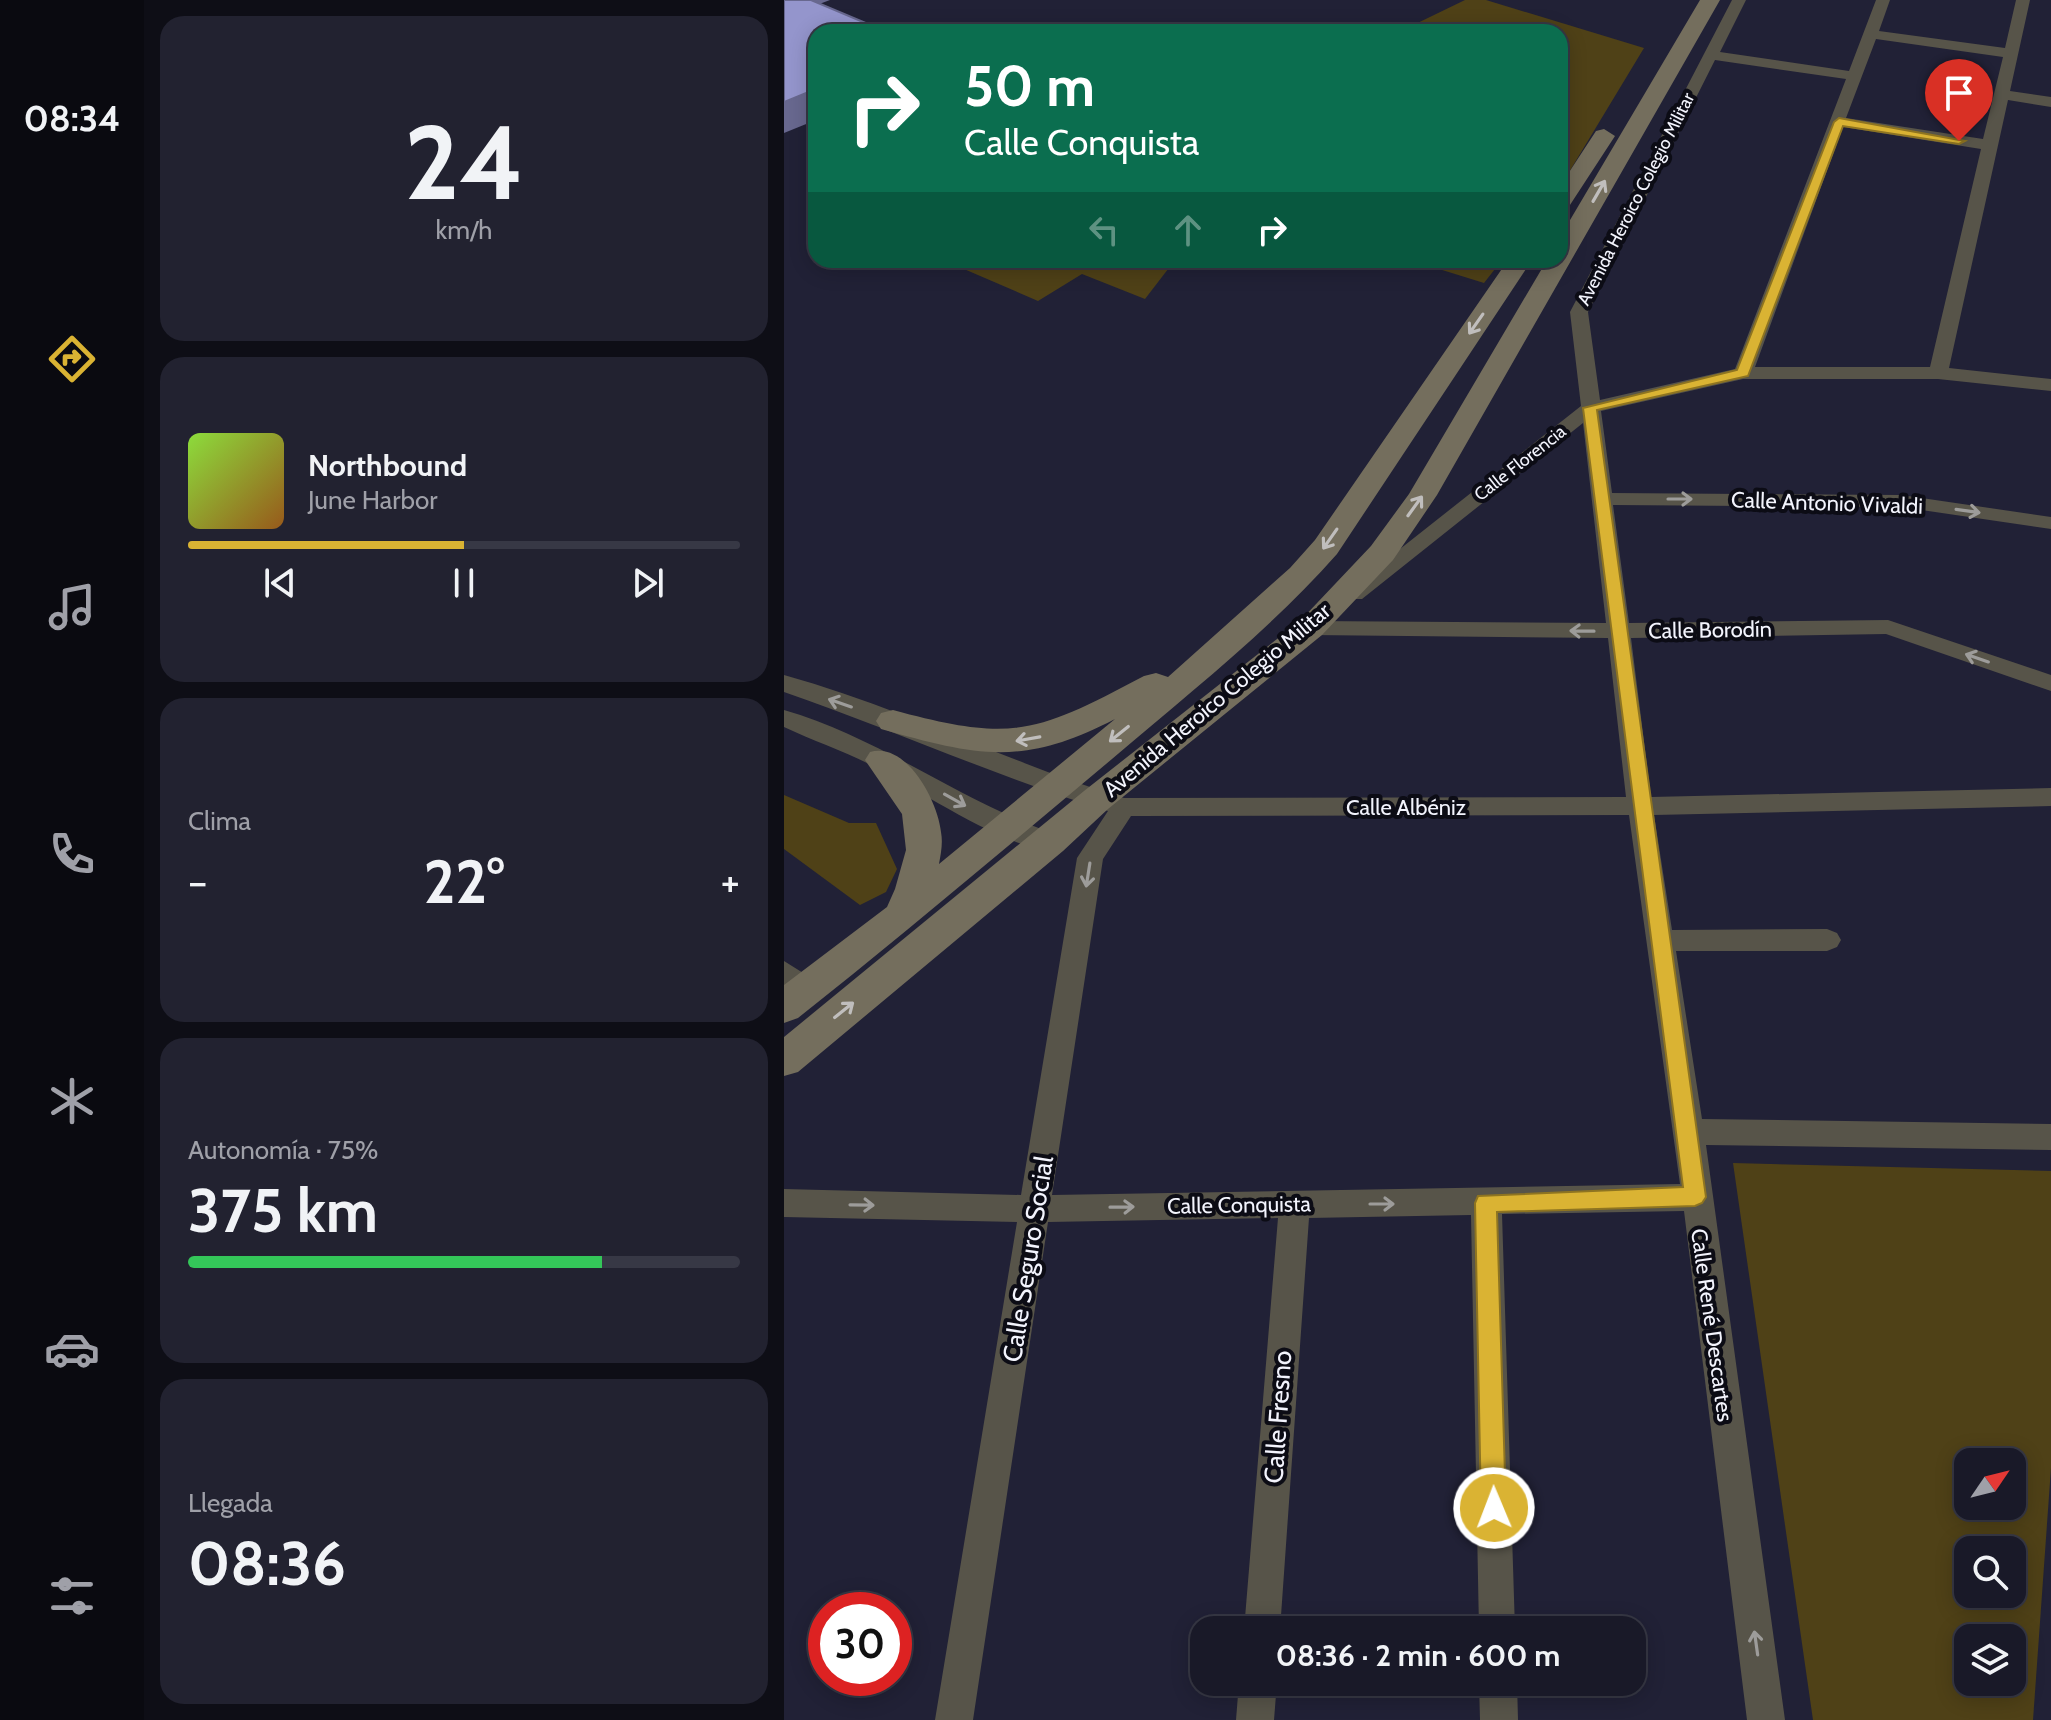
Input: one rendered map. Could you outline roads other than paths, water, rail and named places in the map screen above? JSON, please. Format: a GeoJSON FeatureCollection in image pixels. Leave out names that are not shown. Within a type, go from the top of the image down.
{"type":"FeatureCollection","features":[{"type":"Feature","properties":{"kind":"street","name":"Avenida Heroico Colegio Militar"},"geometry":{"type":"LineString","coordinates":[[1568,245],[1710,0]]}},
{"type":"Feature","properties":{"kind":"street","name":"Avenida Heroico Colegio Militar"},"geometry":{"type":"LineString","coordinates":[[1590,408],[1579,312],[1739,0]]}},
{"type":"Feature","properties":{"kind":"street"},"geometry":{"type":"LineString","coordinates":[[1743,373],[1883,0]]}},
{"type":"Feature","properties":{"kind":"street"},"geometry":{"type":"LineString","coordinates":[[1938,373],[2023,0]]}},
{"type":"Feature","properties":{"kind":"street"},"geometry":{"type":"LineString","coordinates":[[1870,34],[2009,53]]}},
{"type":"Feature","properties":{"kind":"street"},"geometry":{"type":"LineString","coordinates":[[1709,55],[1855,76]]}},
{"type":"Feature","properties":{"kind":"street"},"geometry":{"type":"LineString","coordinates":[[2003,95],[2051,102]]}},
{"type":"Feature","properties":{"kind":"street"},"geometry":{"type":"LineString","coordinates":[[1839,122],[1989,145]]}},
{"type":"Feature","properties":{"kind":"street"},"geometry":{"type":"LineString","coordinates":[[1568,190],[1611,123]]}},
{"type":"Feature","properties":{"kind":"street","name":"Avenida Heroico Colegio Militar"},"geometry":{"type":"LineString","coordinates":[[791,989],[901,916],[1224,647],[1292,584],[1326,547],[1515,268]]}},
{"type":"Feature","properties":{"kind":"street","name":"Avenida Heroico Colegio Militar"},"geometry":{"type":"LineString","coordinates":[[784,1060],[1050,842],[1110,804],[1311,628],[1382,553],[1423,495],[1555,268]]}},
{"type":"Feature","properties":{"kind":"street","name":"Calle Florencia"},"geometry":{"type":"LineString","coordinates":[[1311,628],[1590,408],[1743,373],[1938,373],[2051,385]]}},
{"type":"Feature","properties":{"kind":"street","name":"Calle René Descartes"},"geometry":{"type":"LineString","coordinates":[[1590,408],[1640,806],[1689,1132],[1695,1197],[1766,1720]]}},
{"type":"Feature","properties":{"kind":"street","name":"Calle Antonio Vivaldi"},"geometry":{"type":"LineString","coordinates":[[1602,499],[1901,501],[2051,523]]}},
{"type":"Feature","properties":{"kind":"street","name":"Calle Borodín"},"geometry":{"type":"LineString","coordinates":[[1311,628],[1619,631],[1888,627],[2051,683]]}},
{"type":"Feature","properties":{"kind":"street"},"geometry":{"type":"LineString","coordinates":[[893,721],[965,740],[994,743],[1029,740],[1060,731],[1116,705],[1224,647]]}},
{"type":"Feature","properties":{"kind":"street","name":"Calle Albéniz"},"geometry":{"type":"LineString","coordinates":[[784,683],[1110,804],[1640,806],[2051,797]]}},
{"type":"Feature","properties":{"kind":"street"},"geometry":{"type":"LineString","coordinates":[[784,718],[882,760],[1007,828],[1050,842]]}},
{"type":"Feature","properties":{"kind":"street"},"geometry":{"type":"LineString","coordinates":[[882,760],[903,780],[921,809],[926,842],[920,879],[901,916]]}},
{"type":"Feature","properties":{"kind":"street","name":"Calle Seguro Social"},"geometry":{"type":"LineString","coordinates":[[954,1720],[1090,858],[1110,804]]}},
{"type":"Feature","properties":{"kind":"street"},"geometry":{"type":"LineString","coordinates":[[1662,941],[1827,940]]}},
{"type":"Feature","properties":{"kind":"street"},"geometry":{"type":"LineString","coordinates":[[1689,1132],[2051,1137]]}},
{"type":"Feature","properties":{"kind":"street","name":"Calle Conquista"},"geometry":{"type":"LineString","coordinates":[[784,1203],[1037,1209],[1695,1197]]}},
{"type":"Feature","properties":{"kind":"street"},"geometry":{"type":"LineString","coordinates":[[1486,1203],[1497,1616]]}},
{"type":"Feature","properties":{"kind":"street","name":"Calle Fresno"},"geometry":{"type":"LineString","coordinates":[[1263,1616],[1295,1204]]}},
{"type":"Feature","properties":{"kind":"street"},"geometry":{"type":"LineString","coordinates":[[1255,1720],[1257,1696]]}},
{"type":"Feature","properties":{"kind":"street"},"geometry":{"type":"LineString","coordinates":[[1498,1696],[1499,1720]]}}]}
